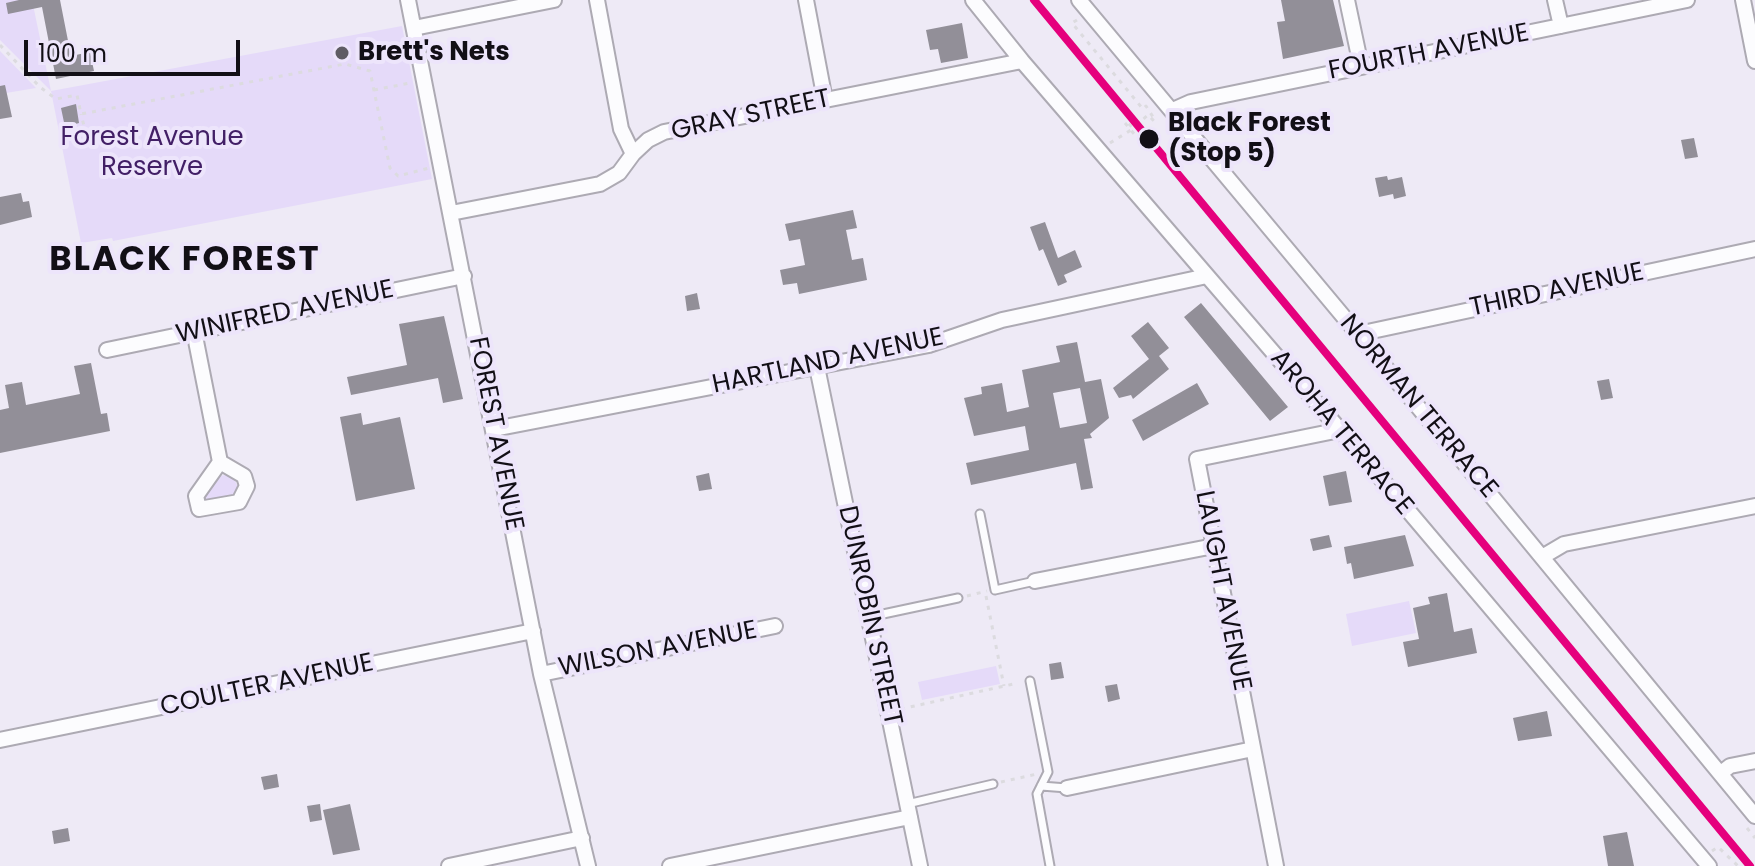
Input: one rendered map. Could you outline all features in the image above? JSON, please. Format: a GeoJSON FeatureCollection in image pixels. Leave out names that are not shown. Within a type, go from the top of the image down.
{"type":"FeatureCollection","features":[{"type":"Feature","properties":{"kind":"street","name":"FOREST AVENUE"},"geometry":{"type":"LineString","coordinates":[[408,0],[541,674],[588,866]]}},
{"type":"Feature","properties":{"kind":"street"},"geometry":{"type":"LineString","coordinates":[[414,28],[554,0]]}},
{"type":"Feature","properties":{"kind":"street"},"geometry":{"type":"LineString","coordinates":[[597,0],[621,129],[633,154]]}},
{"type":"Feature","properties":{"kind":"street"},"geometry":{"type":"LineString","coordinates":[[806,0],[825,100]]}},
{"type":"Feature","properties":{"kind":"street","name":"AROHA TERRACE"},"geometry":{"type":"LineString","coordinates":[[973,0],[1709,866]]}},
{"type":"Feature","properties":{"kind":"street","name":"NORMAN TERRACE"},"geometry":{"type":"LineString","coordinates":[[1079,0],[1755,816]]}},
{"type":"Feature","properties":{"kind":"street"},"geometry":{"type":"LineString","coordinates":[[1347,0],[1361,66]]}},
{"type":"Feature","properties":{"kind":"street"},"geometry":{"type":"LineString","coordinates":[[1555,0],[1561,26]]}},
{"type":"Feature","properties":{"kind":"street","name":"FOURTH AVENUE"},"geometry":{"type":"LineString","coordinates":[[1173,110],[1191,102],[1687,0]]}},
{"type":"Feature","properties":{"kind":"street"},"geometry":{"type":"LineString","coordinates":[[1747,3],[1755,61]]}},
{"type":"Feature","properties":{"kind":"street","name":"GRAY STREET"},"geometry":{"type":"LineString","coordinates":[[451,213],[600,184],[619,173],[648,140],[664,132],[1022,61]]}},
{"type":"Feature","properties":{"kind":"street","name":"THIRD AVENUE"},"geometry":{"type":"LineString","coordinates":[[1358,334],[1755,249]]}},
{"type":"Feature","properties":{"kind":"street","name":"WINIFRED AVENUE"},"geometry":{"type":"LineString","coordinates":[[107,350],[464,276]]}},
{"type":"Feature","properties":{"kind":"street","name":"HARTLAND AVENUE"},"geometry":{"type":"LineString","coordinates":[[494,429],[929,345],[1002,320],[1207,276]]}},
{"type":"Feature","properties":{"kind":"street"},"geometry":{"type":"LineString","coordinates":[[194,331],[220,462]]}},
{"type":"Feature","properties":{"kind":"street","name":"DUNROBIN STREET"},"geometry":{"type":"LineString","coordinates":[[817,367],[920,866]]}},
{"type":"Feature","properties":{"kind":"street","name":"LAUGHT AVENUE"},"geometry":{"type":"LineString","coordinates":[[1276,866],[1197,459],[1340,430]]}},
{"type":"Feature","properties":{"kind":"street"},"geometry":{"type":"LineString","coordinates":[[1542,557],[1564,544],[1755,506]]}},
{"type":"Feature","properties":{"kind":"street"},"geometry":{"type":"LineString","coordinates":[[1035,581],[1214,546]]}},
{"type":"Feature","properties":{"kind":"street","name":"WILSON AVENUE"},"geometry":{"type":"LineString","coordinates":[[541,674],[775,626]]}},
{"type":"Feature","properties":{"kind":"street","name":"COULTER AVENUE"},"geometry":{"type":"LineString","coordinates":[[0,740],[533,631]]}},
{"type":"Feature","properties":{"kind":"street"},"geometry":{"type":"LineString","coordinates":[[1067,788],[1253,749]]}},
{"type":"Feature","properties":{"kind":"street"},"geometry":{"type":"LineString","coordinates":[[1721,773],[1730,766],[1755,761]]}},
{"type":"Feature","properties":{"kind":"street"},"geometry":{"type":"LineString","coordinates":[[670,866],[909,810]]}},
{"type":"Feature","properties":{"kind":"street"},"geometry":{"type":"LineString","coordinates":[[449,866],[582,838]]}},
{"type":"Feature","properties":{"kind":"lane"},"geometry":{"type":"LineString","coordinates":[[980,514],[995,590],[1035,581]]}},
{"type":"Feature","properties":{"kind":"lane"},"geometry":{"type":"LineString","coordinates":[[869,617],[958,598]]}},
{"type":"Feature","properties":{"kind":"lane"},"geometry":{"type":"LineString","coordinates":[[1030,681],[1048,772],[1037,794],[1050,866]]}},
{"type":"Feature","properties":{"kind":"lane"},"geometry":{"type":"LineString","coordinates":[[909,810],[993,784]]}},
{"type":"Feature","properties":{"kind":"lane"},"geometry":{"type":"LineString","coordinates":[[1041,786],[1067,788]]}},
{"type":"Feature","properties":{"kind":"path"},"geometry":{"type":"LineString","coordinates":[[1077,20],[1072,23],[1155,120],[1148,115],[1133,128],[1125,123],[1139,136]]}},
{"type":"Feature","properties":{"kind":"path"},"geometry":{"type":"LineString","coordinates":[[0,45],[40,87],[56,99],[77,95],[85,130],[71,133]]}},
{"type":"Feature","properties":{"kind":"path"},"geometry":{"type":"LineString","coordinates":[[81,114],[345,64],[370,71],[390,168],[398,176],[430,167]]}},
{"type":"Feature","properties":{"kind":"path"},"geometry":{"type":"LineString","coordinates":[[374,90],[413,83]]}},
{"type":"Feature","properties":{"kind":"path"},"geometry":{"type":"LineString","coordinates":[[1099,150],[1131,130]]}},
{"type":"Feature","properties":{"kind":"path"},"geometry":{"type":"LineString","coordinates":[[958,598],[995,590]]}},
{"type":"Feature","properties":{"kind":"path"},"geometry":{"type":"LineString","coordinates":[[985,592],[1004,686]]}},
{"type":"Feature","properties":{"kind":"path"},"geometry":{"type":"LineString","coordinates":[[888,712],[1030,681]]}},
{"type":"Feature","properties":{"kind":"path"},"geometry":{"type":"LineString","coordinates":[[993,784],[1048,772]]}},
{"type":"Feature","properties":{"kind":"green space"},"geometry":{"type":"Polygon","coordinates":[[[0,0],[32,0],[51,91],[0,40],[0,0]]]}},
{"type":"Feature","properties":{"kind":"green space","name":"Forest Avenue Reserve"},"geometry":{"type":"Polygon","coordinates":[[[402,26],[432,179],[113,241],[112,238],[81,243],[51,91],[402,26]]]}},
{"type":"Feature","properties":{"kind":"green space"},"geometry":{"type":"Polygon","coordinates":[[[0,51],[36,88],[0,94],[0,51]]]}},
{"type":"Feature","properties":{"kind":"green space"},"geometry":{"type":"Polygon","coordinates":[[[225,475],[234,479],[238,487],[233,496],[205,500],[204,496],[225,475]]]}},
{"type":"Feature","properties":{"kind":"green space"},"geometry":{"type":"Polygon","coordinates":[[[1409,601],[1416,633],[1352,646],[1346,614],[1409,601]]]}},
{"type":"Feature","properties":{"kind":"green space"},"geometry":{"type":"Polygon","coordinates":[[[996,666],[1000,684],[922,700],[918,682],[996,666]]]}},
{"type":"Feature","properties":{"kind":"building"},"geometry":{"type":"Polygon","coordinates":[[[60,0],[71,56],[90,52],[94,71],[56,79],[42,7],[8,14],[6,3],[60,0]]]}},
{"type":"Feature","properties":{"kind":"building"},"geometry":{"type":"Polygon","coordinates":[[[1281,0],[1333,0],[1344,46],[1283,59],[1277,22],[1285,21],[1281,0]]]}},
{"type":"Feature","properties":{"kind":"building"},"geometry":{"type":"Polygon","coordinates":[[[962,23],[968,58],[941,63],[938,49],[930,50],[926,30],[962,23]]]}},
{"type":"Feature","properties":{"kind":"building"},"geometry":{"type":"Polygon","coordinates":[[[5,85],[12,117],[0,119],[0,86],[5,85]]]}},
{"type":"Feature","properties":{"kind":"building"},"geometry":{"type":"Polygon","coordinates":[[[76,104],[79,123],[65,127],[61,108],[76,104]]]}},
{"type":"Feature","properties":{"kind":"building"},"geometry":{"type":"Polygon","coordinates":[[[1694,138],[1698,157],[1685,159],[1681,140],[1694,138]]]}},
{"type":"Feature","properties":{"kind":"building"},"geometry":{"type":"Polygon","coordinates":[[[1387,176],[1388,180],[1402,177],[1406,196],[1394,199],[1393,194],[1379,197],[1375,178],[1387,176]]]}},
{"type":"Feature","properties":{"kind":"building"},"geometry":{"type":"Polygon","coordinates":[[[21,193],[23,202],[29,201],[32,217],[0,225],[0,197],[21,193]]]}},
{"type":"Feature","properties":{"kind":"building"},"geometry":{"type":"Polygon","coordinates":[[[853,210],[857,228],[846,230],[852,260],[863,258],[867,280],[799,294],[797,283],[783,285],[780,270],[805,265],[800,239],[789,241],[785,224],[853,210]]]}},
{"type":"Feature","properties":{"kind":"building"},"geometry":{"type":"Polygon","coordinates":[[[1045,222],[1058,258],[1075,250],[1082,267],[1064,275],[1067,282],[1058,286],[1030,227],[1045,222]]]}},
{"type":"Feature","properties":{"kind":"building"},"geometry":{"type":"Polygon","coordinates":[[[697,293],[700,309],[687,311],[685,296],[697,293]]]}},
{"type":"Feature","properties":{"kind":"building"},"geometry":{"type":"Polygon","coordinates":[[[1201,303],[1288,407],[1270,421],[1184,317],[1201,303]]]}},
{"type":"Feature","properties":{"kind":"building"},"geometry":{"type":"Polygon","coordinates":[[[444,316],[463,399],[443,403],[438,378],[351,395],[347,377],[407,365],[399,324],[444,316]]]}},
{"type":"Feature","properties":{"kind":"building"},"geometry":{"type":"Polygon","coordinates":[[[1148,322],[1169,348],[1159,356],[1169,369],[1133,399],[1131,395],[1119,398],[1113,388],[1149,359],[1131,336],[1148,322]]]}},
{"type":"Feature","properties":{"kind":"building"},"geometry":{"type":"Polygon","coordinates":[[[1077,342],[1085,382],[1101,379],[1109,418],[1090,434],[1092,438],[1084,439],[1093,488],[1081,490],[1076,463],[971,485],[966,463],[1029,450],[1025,426],[974,436],[964,398],[982,394],[981,387],[1002,383],[1007,412],[1029,407],[1022,370],[1060,362],[1056,346],[1077,342]],[[1080,388],[1053,393],[1060,428],[1087,423],[1080,388]]]}},
{"type":"Feature","properties":{"kind":"building"},"geometry":{"type":"Polygon","coordinates":[[[91,363],[101,414],[107,413],[110,431],[0,453],[0,410],[9,408],[5,385],[22,382],[26,405],[80,394],[74,366],[91,363]]]}},
{"type":"Feature","properties":{"kind":"building"},"geometry":{"type":"Polygon","coordinates":[[[1609,379],[1613,398],[1601,400],[1597,381],[1609,379]]]}},
{"type":"Feature","properties":{"kind":"building"},"geometry":{"type":"Polygon","coordinates":[[[1197,383],[1209,404],[1143,441],[1132,420],[1197,383]]]}},
{"type":"Feature","properties":{"kind":"building"},"geometry":{"type":"Polygon","coordinates":[[[361,413],[363,425],[400,417],[415,489],[356,501],[340,417],[361,413]]]}},
{"type":"Feature","properties":{"kind":"building"},"geometry":{"type":"Polygon","coordinates":[[[1346,471],[1352,502],[1329,506],[1323,476],[1346,471]]]}},
{"type":"Feature","properties":{"kind":"building"},"geometry":{"type":"Polygon","coordinates":[[[709,473],[712,489],[699,491],[696,476],[709,473]]]}},
{"type":"Feature","properties":{"kind":"building"},"geometry":{"type":"Polygon","coordinates":[[[1329,535],[1332,547],[1313,551],[1310,539],[1329,535]]]}},
{"type":"Feature","properties":{"kind":"building"},"geometry":{"type":"Polygon","coordinates":[[[1405,535],[1414,566],[1354,579],[1344,547],[1405,535]]]}},
{"type":"Feature","properties":{"kind":"building"},"geometry":{"type":"Polygon","coordinates":[[[1447,593],[1454,632],[1472,628],[1477,653],[1408,667],[1403,642],[1419,639],[1413,608],[1430,604],[1428,597],[1447,593]]]}},
{"type":"Feature","properties":{"kind":"building"},"geometry":{"type":"Polygon","coordinates":[[[1061,662],[1064,678],[1051,680],[1049,664],[1061,662]]]}},
{"type":"Feature","properties":{"kind":"building"},"geometry":{"type":"Polygon","coordinates":[[[1117,684],[1120,699],[1108,702],[1105,686],[1117,684]]]}},
{"type":"Feature","properties":{"kind":"building"},"geometry":{"type":"Polygon","coordinates":[[[1547,711],[1552,736],[1518,741],[1513,718],[1547,711]]]}},
{"type":"Feature","properties":{"kind":"building"},"geometry":{"type":"Polygon","coordinates":[[[277,774],[279,787],[264,790],[261,777],[277,774]]]}},
{"type":"Feature","properties":{"kind":"building"},"geometry":{"type":"Polygon","coordinates":[[[320,804],[322,820],[310,822],[307,806],[320,804]]]}},
{"type":"Feature","properties":{"kind":"building"},"geometry":{"type":"Polygon","coordinates":[[[350,804],[360,850],[333,855],[323,810],[350,804]]]}},
{"type":"Feature","properties":{"kind":"building"},"geometry":{"type":"Polygon","coordinates":[[[68,828],[70,841],[54,844],[52,831],[68,828]]]}},
{"type":"Feature","properties":{"kind":"building"},"geometry":{"type":"Polygon","coordinates":[[[1627,832],[1634,866],[1608,866],[1603,836],[1627,832]]]}},
{"type":"Feature","properties":{"kind":"transit line"},"geometry":{"type":"LineString","coordinates":[[1034,0],[1750,866]]}},
{"type":"Feature","properties":{"kind":"place","name":"Brett's Nets"},"geometry":{"type":"Point","coordinates":[342,53]}},
{"type":"Feature","properties":{"kind":"place","name":"Black Forest (Stop 5)"},"geometry":{"type":"Point","coordinates":[1149,139]}},
{"type":"Feature","properties":{"kind":"district","name":"BLACK FOREST"},"geometry":{"type":"Point","coordinates":[185,261]}}]}
